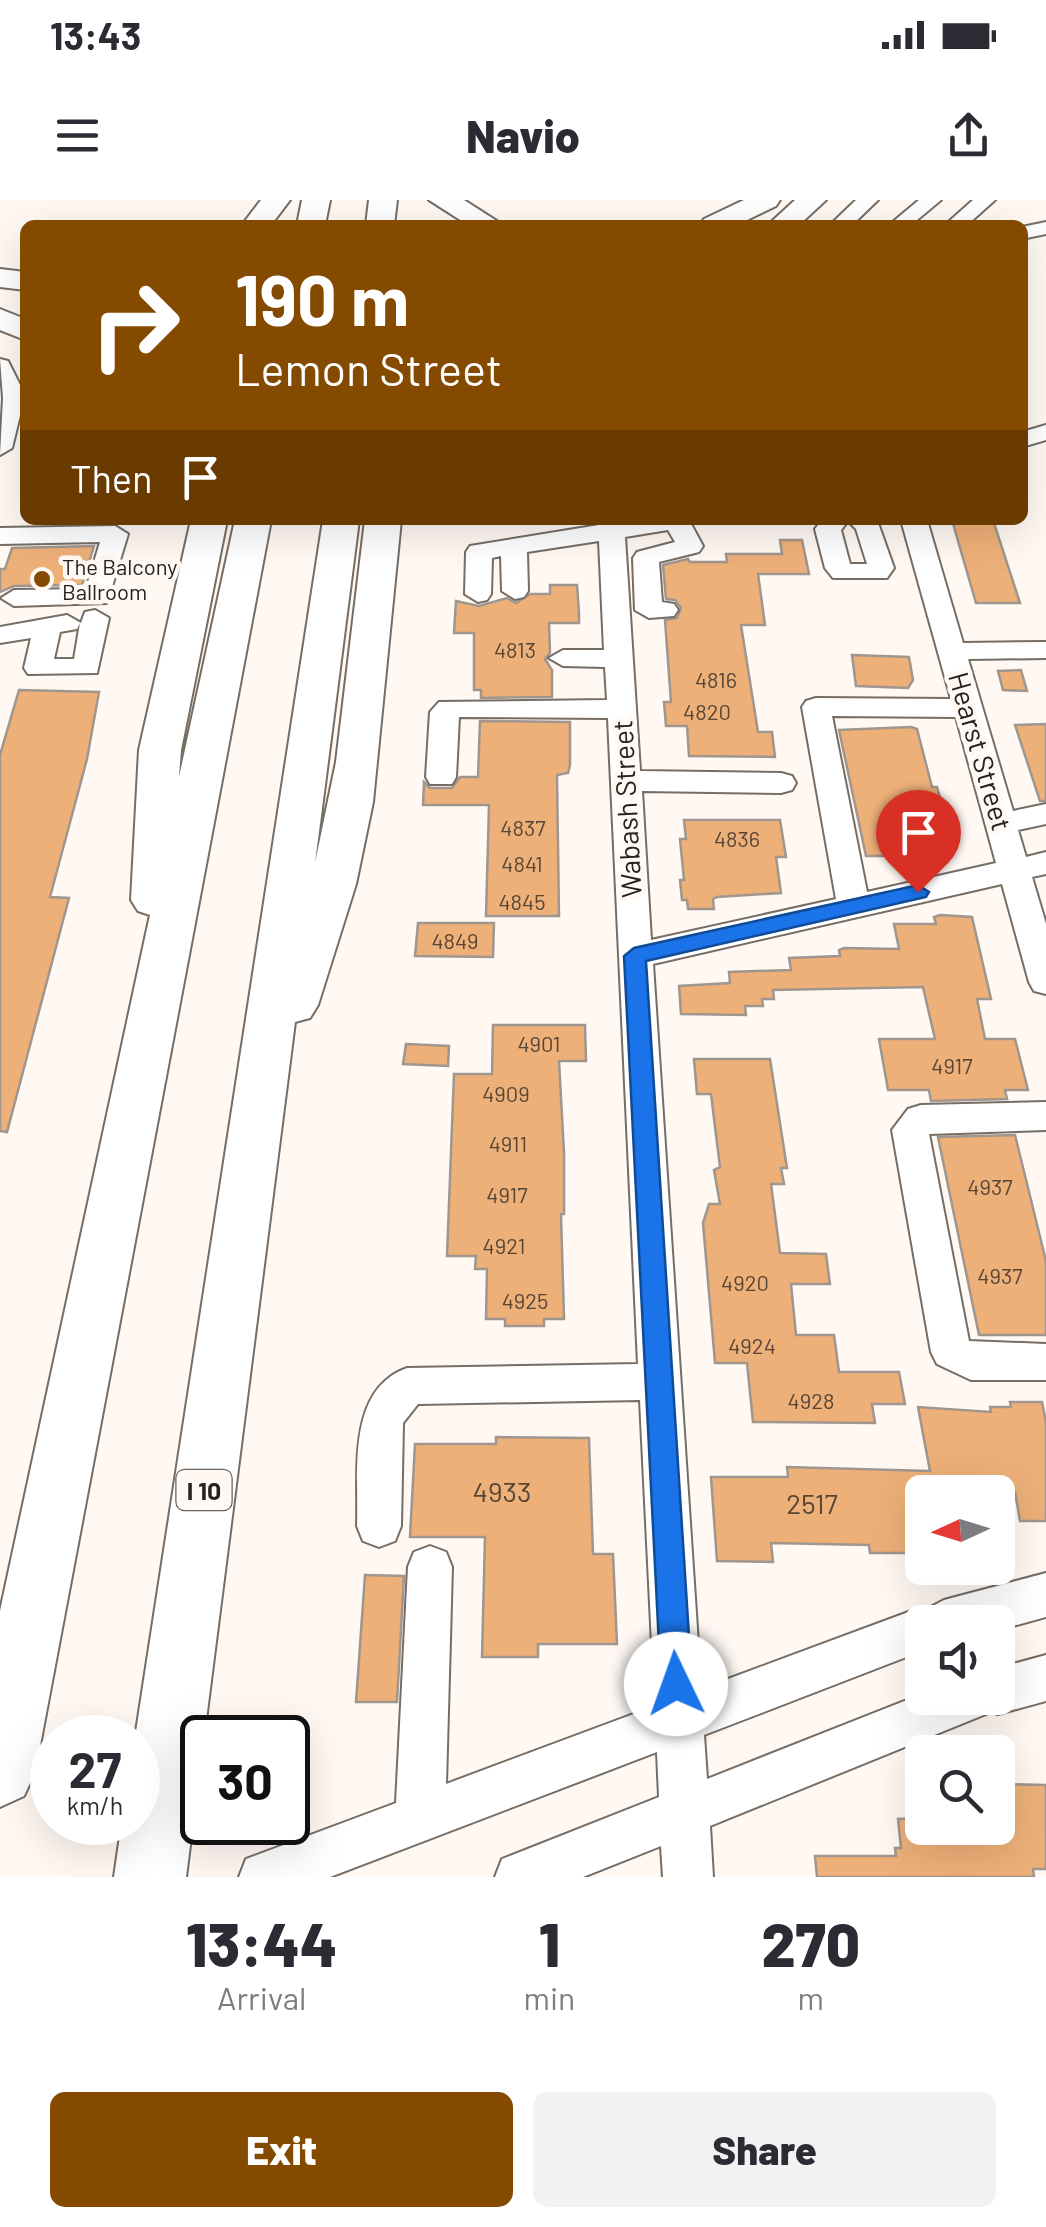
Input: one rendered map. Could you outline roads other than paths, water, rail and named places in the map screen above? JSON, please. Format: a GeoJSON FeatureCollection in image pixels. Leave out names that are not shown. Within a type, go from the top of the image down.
{"type":"FeatureCollection","features":[{"type":"Feature","properties":{"kind":"highway"},"geometry":{"type":"LineString","coordinates":[[260,220],[276,200]]}},
{"type":"Feature","properties":{"kind":"highway"},"geometry":{"type":"LineString","coordinates":[[724,220],[766,200]]}},
{"type":"Feature","properties":{"kind":"highway"},"geometry":{"type":"LineString","coordinates":[[788,220],[812,200]]}},
{"type":"Feature","properties":{"kind":"highway"},"geometry":{"type":"LineString","coordinates":[[426,204],[475,220]]}},
{"type":"Feature","properties":{"kind":"highway"},"geometry":{"type":"LineString","coordinates":[[190,596],[198,525]]}},
{"type":"Feature","properties":{"kind":"highway"},"geometry":{"type":"LineString","coordinates":[[154,1002],[155,791],[207,525]]}},
{"type":"Feature","properties":{"kind":"highway"},"geometry":{"type":"LineString","coordinates":[[0,1772],[252,525]]}},
{"type":"Feature","properties":{"kind":"highway","name":"I 10"},"geometry":{"type":"LineString","coordinates":[[150,1877],[257,1103],[312,951],[344,839],[359,744],[373,525]]}},
{"type":"Feature","properties":{"kind":"street"},"geometry":{"type":"LineString","coordinates":[[846,220],[868,200]]}},
{"type":"Feature","properties":{"kind":"street"},"geometry":{"type":"LineString","coordinates":[[905,220],[930,200]]}},
{"type":"Feature","properties":{"kind":"street"},"geometry":{"type":"LineString","coordinates":[[961,220],[985,200]]}},
{"type":"Feature","properties":{"kind":"street"},"geometry":{"type":"LineString","coordinates":[[1037,200],[1046,216]]}},
{"type":"Feature","properties":{"kind":"street"},"geometry":{"type":"LineString","coordinates":[[0,366],[15,398],[0,448]]}},
{"type":"Feature","properties":{"kind":"street"},"geometry":{"type":"LineString","coordinates":[[664,610],[649,610],[646,558],[694,554],[680,525]]}},
{"type":"Feature","properties":{"kind":"street"},"geometry":{"type":"LineString","coordinates":[[832,525],[828,529],[838,568],[842,572],[878,572],[881,568],[867,525]]}},
{"type":"Feature","properties":{"kind":"street","name":"Hearst Street"},"geometry":{"type":"LineString","coordinates":[[915,525],[1002,824],[1030,867],[1045,978]]}},
{"type":"Feature","properties":{"kind":"street"},"geometry":{"type":"LineString","coordinates":[[478,594],[478,552],[611,526]]}},
{"type":"Feature","properties":{"kind":"street","name":"Wabash Street"},"geometry":{"type":"LineString","coordinates":[[611,526],[688,1877]]}},
{"type":"Feature","properties":{"kind":"street"},"geometry":{"type":"LineString","coordinates":[[0,536],[115,534],[98,597],[14,598]]}},
{"type":"Feature","properties":{"kind":"street"},"geometry":{"type":"LineString","coordinates":[[514,546],[514,591]]}},
{"type":"Feature","properties":{"kind":"street"},"geometry":{"type":"LineString","coordinates":[[0,635],[48,626],[106,616],[87,667],[38,668],[48,626]]}},
{"type":"Feature","properties":{"kind":"street"},"geometry":{"type":"LineString","coordinates":[[952,651],[1046,650]]}},
{"type":"Feature","properties":{"kind":"street"},"geometry":{"type":"LineString","coordinates":[[563,658],[620,687]]}},
{"type":"Feature","properties":{"kind":"street"},"geometry":{"type":"LineString","coordinates":[[566,691],[620,687]]}},
{"type":"Feature","properties":{"kind":"street"},"geometry":{"type":"LineString","coordinates":[[441,777],[445,712],[449,708],[620,687]]}},
{"type":"Feature","properties":{"kind":"street"},"geometry":{"type":"LineString","coordinates":[[854,907],[816,707],[968,708]]}},
{"type":"Feature","properties":{"kind":"street"},"geometry":{"type":"LineString","coordinates":[[625,781],[781,784]]}},
{"type":"Feature","properties":{"kind":"street"},"geometry":{"type":"LineString","coordinates":[[1002,824],[1046,814]]}},
{"type":"Feature","properties":{"kind":"street"},"geometry":{"type":"LineString","coordinates":[[634,956],[1030,867]]}},
{"type":"Feature","properties":{"kind":"street"},"geometry":{"type":"LineString","coordinates":[[1046,1116],[921,1119],[910,1130],[951,1352],[972,1362],[1046,1362]]}},
{"type":"Feature","properties":{"kind":"street"},"geometry":{"type":"LineString","coordinates":[[379,1526],[382,1417],[407,1386],[659,1382]]}},
{"type":"Feature","properties":{"kind":"street"},"geometry":{"type":"LineString","coordinates":[[420,1818],[430,1567]]}},
{"type":"Feature","properties":{"kind":"street"},"geometry":{"type":"LineString","coordinates":[[1008,1605],[1046,1595]]}},
{"type":"Feature","properties":{"kind":"street"},"geometry":{"type":"LineString","coordinates":[[264,1877],[905,1635]]}},
{"type":"Feature","properties":{"kind":"street"},"geometry":{"type":"LineString","coordinates":[[1015,1686],[1046,1678]]}},
{"type":"Feature","properties":{"kind":"street"},"geometry":{"type":"LineString","coordinates":[[520,1877],[930,1715]]}},
{"type":"Feature","properties":{"kind":"place","name":"The Balcony Ballroom"},"geometry":{"type":"Point","coordinates":[42,579]}}]}
